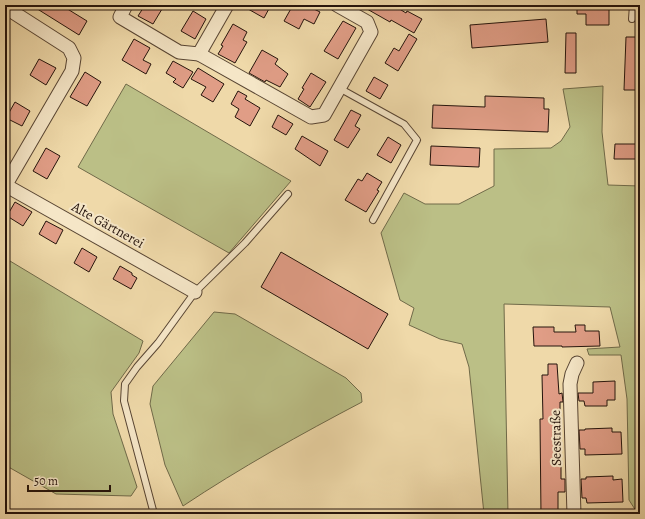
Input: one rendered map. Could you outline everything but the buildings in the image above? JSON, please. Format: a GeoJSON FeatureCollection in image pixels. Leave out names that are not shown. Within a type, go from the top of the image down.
{"type":"FeatureCollection","features":[{"type":"Feature","properties":{"kind":"street"},"geometry":{"type":"LineString","coordinates":[[126,5],[120,17],[180,52],[199,54],[311,117],[324,115],[371,32],[367,22],[353,9],[337,5]]}},
{"type":"Feature","properties":{"kind":"street"},"geometry":{"type":"LineString","coordinates":[[199,54],[228,5]]}},
{"type":"Feature","properties":{"kind":"street","name":"Alte Gärtnerei"},"geometry":{"type":"LineString","coordinates":[[5,8],[69,48],[74,58],[72,70],[5,185],[195,292]]}},
{"type":"Feature","properties":{"kind":"street","name":"Seestraße"},"geometry":{"type":"LineString","coordinates":[[574,514],[570,384],[572,374],[577,363]]}},
{"type":"Feature","properties":{"kind":"lane"},"geometry":{"type":"LineString","coordinates":[[632,19],[633,5]]}},
{"type":"Feature","properties":{"kind":"lane"},"geometry":{"type":"LineString","coordinates":[[339,88],[404,124],[417,140],[373,220]]}},
{"type":"Feature","properties":{"kind":"lane"},"geometry":{"type":"LineString","coordinates":[[154,514],[124,401],[125,384],[137,367],[158,343],[195,292],[245,243],[288,194]]}},
{"type":"Feature","properties":{"kind":"green space"},"geometry":{"type":"Polygon","coordinates":[[[126,84],[291,181],[229,253],[78,167],[126,84]]]}},
{"type":"Feature","properties":{"kind":"green space"},"geometry":{"type":"Polygon","coordinates":[[[603,86],[602,132],[608,185],[640,186],[640,514],[638,514],[629,500],[627,399],[621,355],[589,355],[587,349],[620,347],[610,307],[504,304],[508,514],[484,514],[469,367],[462,344],[440,339],[409,325],[414,308],[400,300],[381,233],[404,193],[425,204],[459,204],[494,186],[494,149],[551,148],[561,141],[570,127],[563,89],[603,86]]]}},
{"type":"Feature","properties":{"kind":"green space"},"geometry":{"type":"Polygon","coordinates":[[[5,258],[143,341],[139,353],[111,392],[113,414],[137,487],[131,496],[56,494],[5,465],[5,258]]]}},
{"type":"Feature","properties":{"kind":"green space"},"geometry":{"type":"Polygon","coordinates":[[[214,312],[235,314],[346,378],[361,393],[362,402],[316,426],[226,478],[183,506],[165,465],[150,404],[153,386],[214,312]]]}}]}
